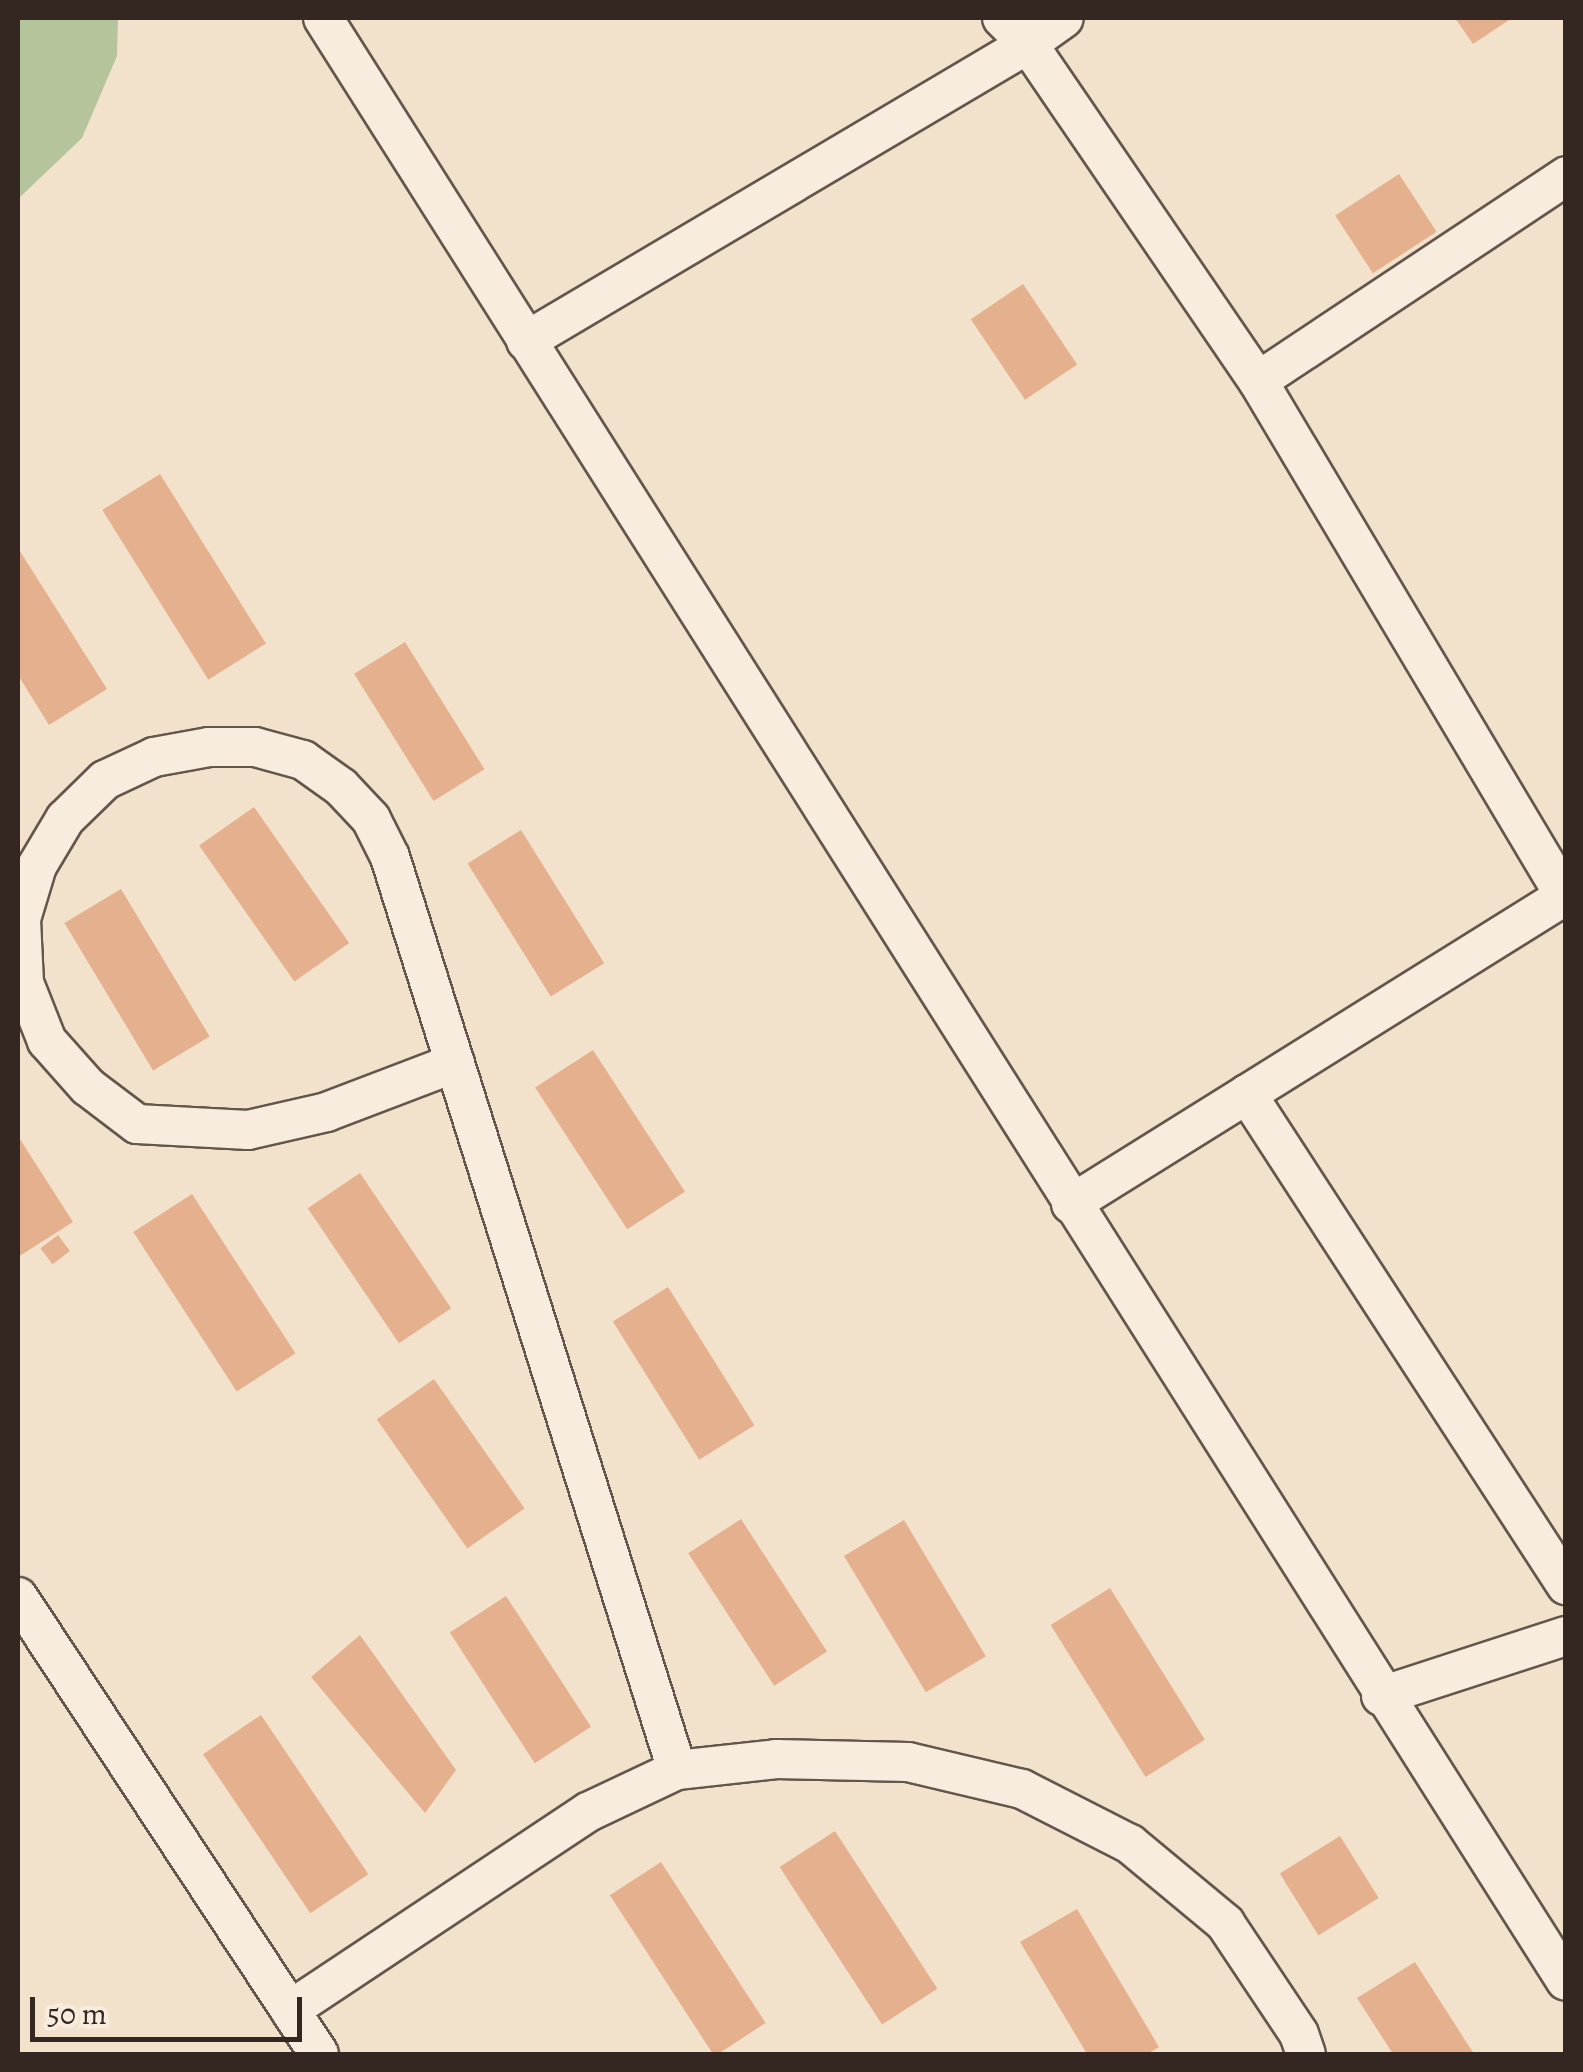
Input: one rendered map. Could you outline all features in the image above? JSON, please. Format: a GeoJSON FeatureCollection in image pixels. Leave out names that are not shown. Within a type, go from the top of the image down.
{"type":"FeatureCollection","features":[{"type":"Feature","properties":{"kind":"street"},"geometry":{"type":"LineString","coordinates":[[322,18],[1381,1696],[1566,1981]]}},
{"type":"Feature","properties":{"kind":"street"},"geometry":{"type":"LineString","coordinates":[[526,341],[1015,31],[1064,18]]}},
{"type":"Feature","properties":{"kind":"street"},"geometry":{"type":"LineString","coordinates":[[1015,31],[1258,382],[1565,896],[1071,1204]]}},
{"type":"Feature","properties":{"kind":"street"},"geometry":{"type":"LineString","coordinates":[[1258,382],[1566,176]]}},
{"type":"Feature","properties":{"kind":"street"},"geometry":{"type":"LineString","coordinates":[[455,1063],[327,1112],[248,1130],[137,1124],[88,1087],[48,1040],[24,983],[21,918],[36,866],[65,819],[104,780],[154,756],[209,747],[255,746],[302,760],[342,787],[371,819],[384,844],[455,1063],[677,1770]]}},
{"type":"Feature","properties":{"kind":"street"},"geometry":{"type":"LineString","coordinates":[[1247,1094],[1566,1585]]}},
{"type":"Feature","properties":{"kind":"street"},"geometry":{"type":"LineString","coordinates":[[18,1596],[319,2054]]}},
{"type":"Feature","properties":{"kind":"street"},"geometry":{"type":"LineString","coordinates":[[1381,1696],[1566,1636]]}},
{"type":"Feature","properties":{"kind":"street"},"geometry":{"type":"LineString","coordinates":[[290,2010],[588,1812],[677,1770],[776,1760],[908,1762],[1022,1788],[1130,1844],[1224,1923],[1299,2034],[1306,2054]]}},
{"type":"Feature","properties":{"kind":"green space"},"geometry":{"type":"Polygon","coordinates":[[[18,18],[118,18],[117,56],[82,138],[18,199],[18,18]]]}},
{"type":"Feature","properties":{"kind":"building"},"geometry":{"type":"Polygon","coordinates":[[[1455,18],[1512,18],[1473,44],[1455,18]]]}},
{"type":"Feature","properties":{"kind":"building"},"geometry":{"type":"Polygon","coordinates":[[[1399,174],[1437,232],[1373,273],[1335,215],[1399,174]]]}},
{"type":"Feature","properties":{"kind":"building"},"geometry":{"type":"Polygon","coordinates":[[[1023,284],[1077,364],[1025,400],[971,319],[1023,284]]]}},
{"type":"Feature","properties":{"kind":"building"},"geometry":{"type":"Polygon","coordinates":[[[160,474],[266,644],[208,680],[102,510],[160,474]]]}},
{"type":"Feature","properties":{"kind":"building"},"geometry":{"type":"Polygon","coordinates":[[[18,548],[107,689],[49,725],[18,675],[18,548]]]}},
{"type":"Feature","properties":{"kind":"building"},"geometry":{"type":"Polygon","coordinates":[[[405,642],[484,769],[434,801],[354,674],[405,642]]]}},
{"type":"Feature","properties":{"kind":"building"},"geometry":{"type":"Polygon","coordinates":[[[254,807],[349,943],[294,981],[199,845],[254,807]]]}},
{"type":"Feature","properties":{"kind":"building"},"geometry":{"type":"Polygon","coordinates":[[[521,830],[604,963],[551,997],[468,863],[521,830]]]}},
{"type":"Feature","properties":{"kind":"building"},"geometry":{"type":"Polygon","coordinates":[[[121,889],[210,1036],[153,1070],[64,923],[121,889]]]}},
{"type":"Feature","properties":{"kind":"building"},"geometry":{"type":"Polygon","coordinates":[[[593,1050],[685,1192],[627,1229],[535,1088],[593,1050]]]}},
{"type":"Feature","properties":{"kind":"building"},"geometry":{"type":"Polygon","coordinates":[[[18,1136],[73,1222],[18,1257],[18,1136]]]}},
{"type":"Feature","properties":{"kind":"building"},"geometry":{"type":"Polygon","coordinates":[[[360,1173],[451,1308],[399,1343],[308,1208],[360,1173]]]}},
{"type":"Feature","properties":{"kind":"building"},"geometry":{"type":"Polygon","coordinates":[[[192,1194],[295,1353],[237,1391],[133,1232],[192,1194]]]}},
{"type":"Feature","properties":{"kind":"building"},"geometry":{"type":"Polygon","coordinates":[[[58,1235],[70,1251],[52,1264],[40,1248],[58,1235]]]}},
{"type":"Feature","properties":{"kind":"building"},"geometry":{"type":"Polygon","coordinates":[[[668,1287],[754,1425],[699,1460],[613,1321],[668,1287]]]}},
{"type":"Feature","properties":{"kind":"building"},"geometry":{"type":"Polygon","coordinates":[[[434,1379],[525,1508],[467,1549],[377,1419],[434,1379]]]}},
{"type":"Feature","properties":{"kind":"building"},"geometry":{"type":"Polygon","coordinates":[[[741,1519],[827,1652],[774,1686],[688,1553],[741,1519]]]}},
{"type":"Feature","properties":{"kind":"building"},"geometry":{"type":"Polygon","coordinates":[[[904,1520],[986,1656],[926,1692],[844,1556],[904,1520]]]}},
{"type":"Feature","properties":{"kind":"building"},"geometry":{"type":"Polygon","coordinates":[[[1110,1588],[1205,1740],[1145,1777],[1051,1625],[1110,1588]]]}},
{"type":"Feature","properties":{"kind":"building"},"geometry":{"type":"Polygon","coordinates":[[[506,1596],[591,1727],[535,1763],[450,1632],[506,1596]]]}},
{"type":"Feature","properties":{"kind":"building"},"geometry":{"type":"Polygon","coordinates":[[[360,1635],[456,1770],[425,1813],[311,1677],[360,1635]]]}},
{"type":"Feature","properties":{"kind":"building"},"geometry":{"type":"Polygon","coordinates":[[[261,1715],[368,1874],[310,1913],[203,1754],[261,1715]]]}},
{"type":"Feature","properties":{"kind":"building"},"geometry":{"type":"Polygon","coordinates":[[[835,1831],[937,1989],[882,2025],[780,1867],[835,1831]]]}},
{"type":"Feature","properties":{"kind":"building"},"geometry":{"type":"Polygon","coordinates":[[[1340,1836],[1379,1898],[1318,1936],[1280,1874],[1340,1836]]]}},
{"type":"Feature","properties":{"kind":"building"},"geometry":{"type":"Polygon","coordinates":[[[661,1862],[766,2023],[713,2054],[610,1895],[661,1862]]]}},
{"type":"Feature","properties":{"kind":"building"},"geometry":{"type":"Polygon","coordinates":[[[1077,1909],[1159,2047],[1147,2054],[1087,2054],[1020,1942],[1077,1909]]]}},
{"type":"Feature","properties":{"kind":"building"},"geometry":{"type":"Polygon","coordinates":[[[1415,1962],[1474,2054],[1393,2054],[1357,1998],[1415,1962]]]}}]}
